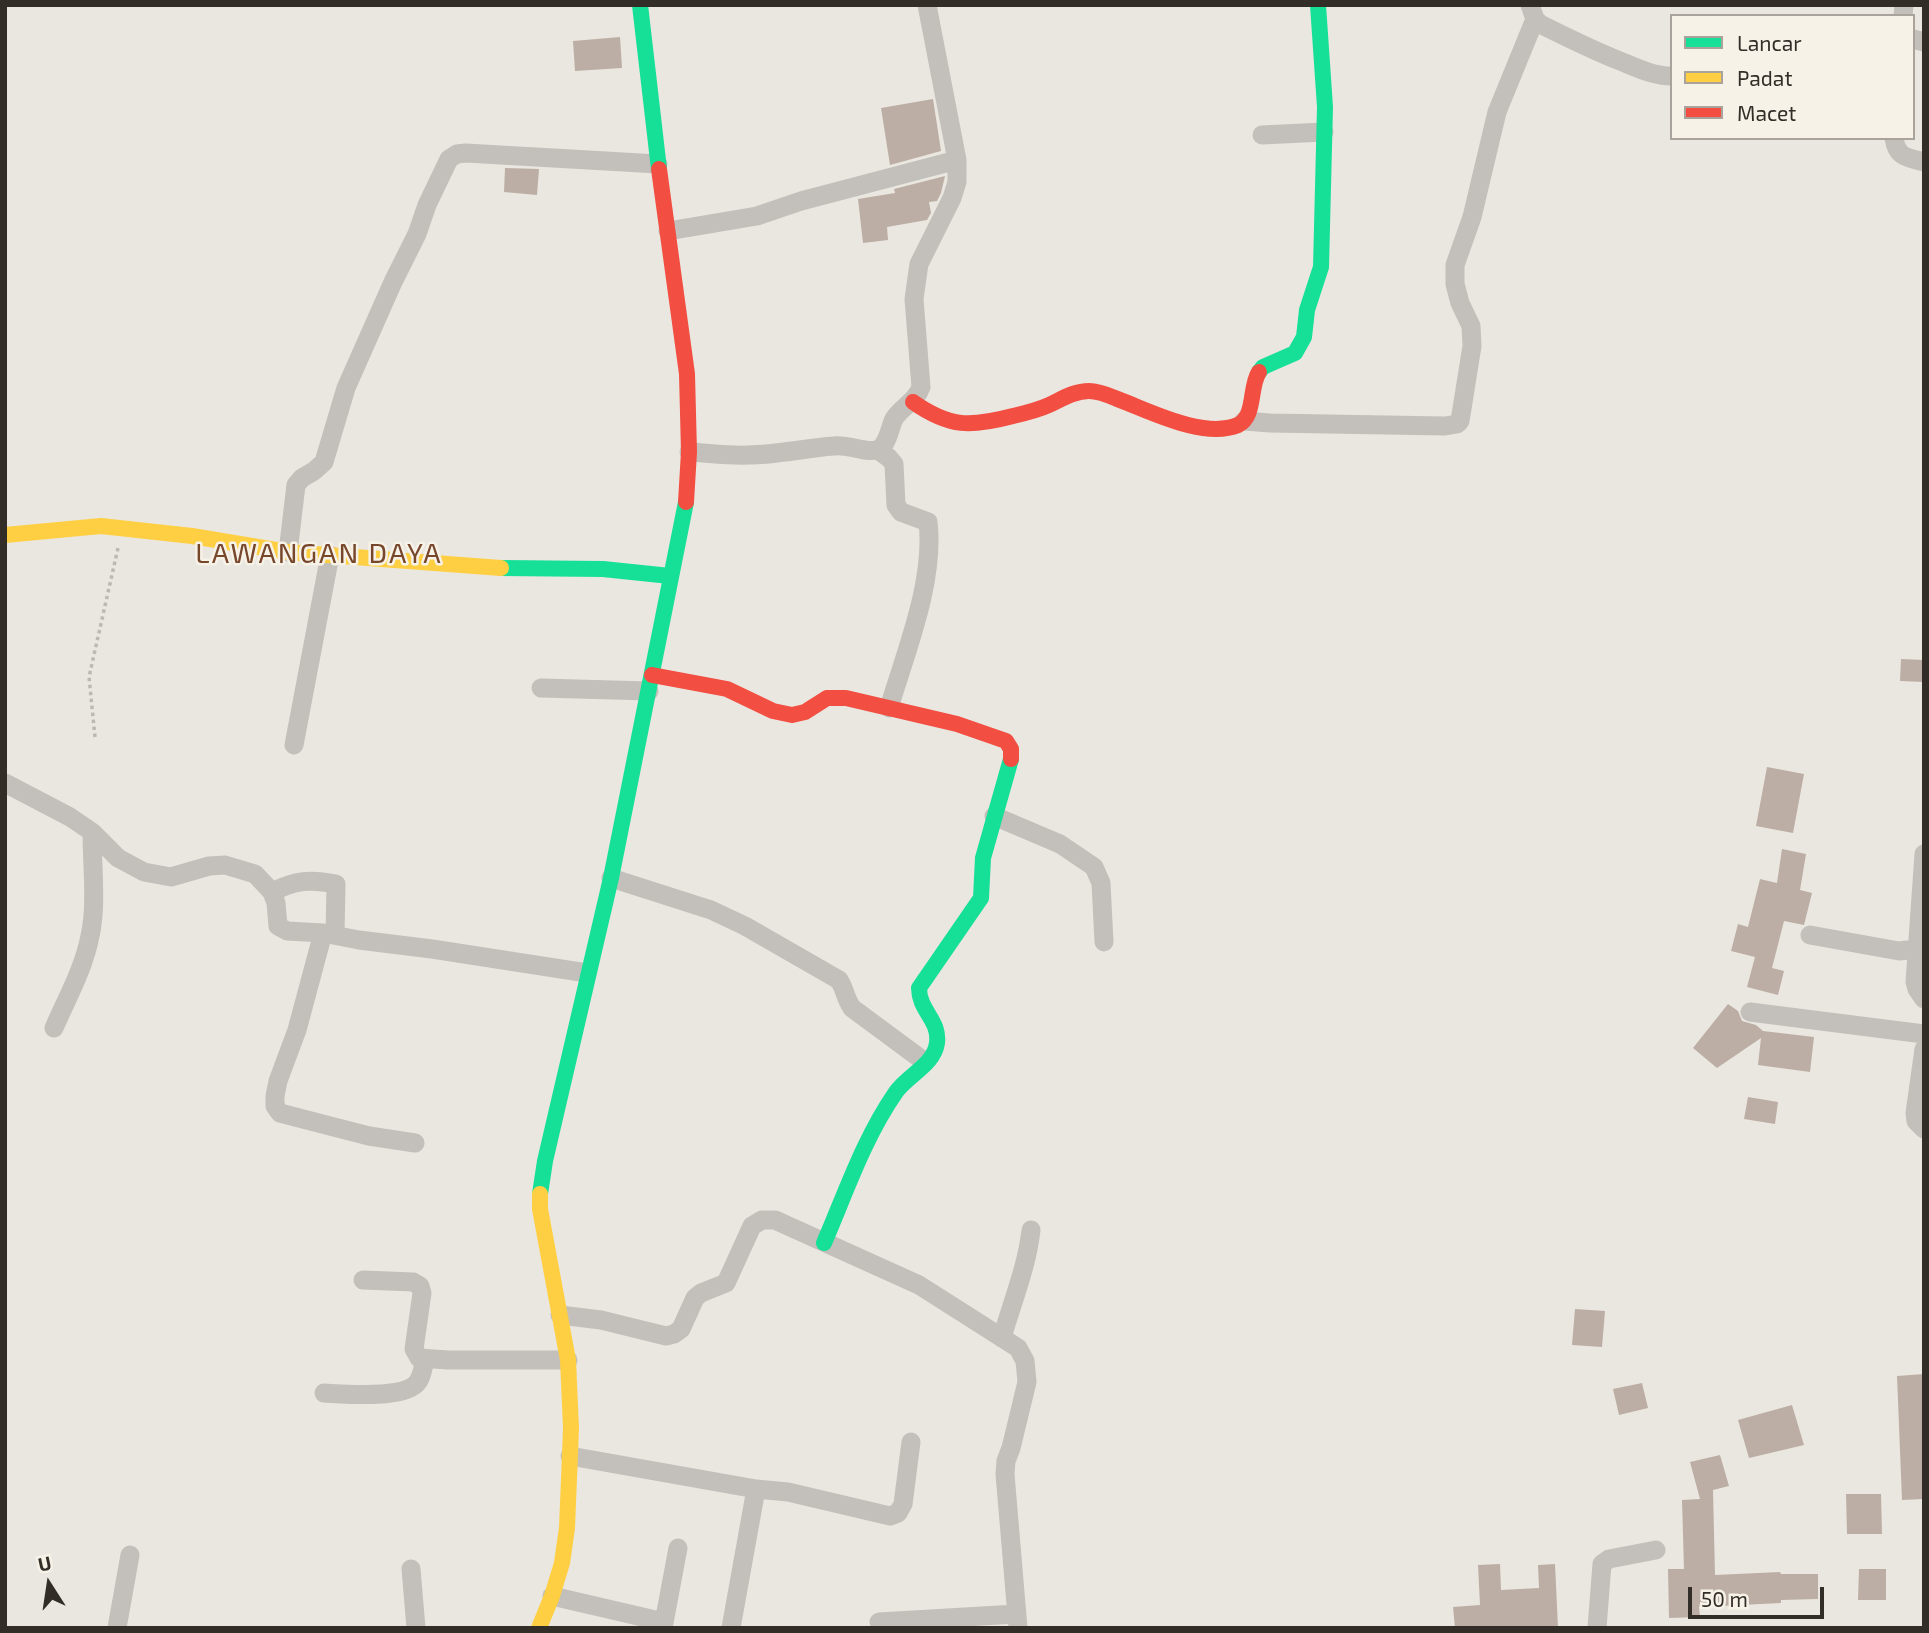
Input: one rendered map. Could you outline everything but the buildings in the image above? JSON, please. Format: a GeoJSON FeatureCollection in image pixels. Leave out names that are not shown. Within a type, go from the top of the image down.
{"type":"FeatureCollection","features":[{"type":"Feature","properties":{"kind":"street"},"geometry":{"type":"LineString","coordinates":[[539,1628],[562,1563],[567,1528],[571,1429],[568,1360],[540,1209],[540,1194],[587,973],[611,878],[651,683],[670,576],[684,517],[689,452],[688,374],[658,164],[640,5]]}},
{"type":"Feature","properties":{"kind":"street"},"geometry":{"type":"LineString","coordinates":[[689,452],[748,455],[793,452],[836,445],[878,450],[883,447],[895,419],[913,402],[921,387],[914,299],[919,264],[957,183],[957,160],[927,5]]}},
{"type":"Feature","properties":{"kind":"street"},"geometry":{"type":"LineString","coordinates":[[1244,421],[1250,407],[1256,377],[1262,367],[1295,353],[1304,337],[1307,310],[1321,267],[1325,107],[1318,5]]}},
{"type":"Feature","properties":{"kind":"street"},"geometry":{"type":"LineString","coordinates":[[913,402],[938,419],[959,425],[979,425],[1041,408],[1084,390],[1098,392],[1189,426],[1208,429],[1235,426],[1244,421],[1445,426],[1457,424],[1460,421],[1472,346],[1471,326],[1455,284],[1455,265],[1472,217],[1497,112],[1533,12]]}},
{"type":"Feature","properties":{"kind":"street"},"geometry":{"type":"LineString","coordinates":[[1533,12],[1540,24],[1588,48],[1658,76],[1670,76]]}},
{"type":"Feature","properties":{"kind":"street"},"geometry":{"type":"LineString","coordinates":[[1262,135],[1324,132]]}},
{"type":"Feature","properties":{"kind":"street"},"geometry":{"type":"LineString","coordinates":[[1894,140],[1900,155],[1924,162]]}},
{"type":"Feature","properties":{"kind":"street"},"geometry":{"type":"LineString","coordinates":[[288,552],[296,485],[324,462],[346,388],[449,159],[466,153],[658,164]]}},
{"type":"Feature","properties":{"kind":"street"},"geometry":{"type":"LineString","coordinates":[[668,230],[757,216],[801,201],[957,160]]}},
{"type":"Feature","properties":{"kind":"street"},"geometry":{"type":"LineString","coordinates":[[878,450],[894,464],[896,505],[901,512],[928,522],[929,530],[924,591],[889,708]]}},
{"type":"Feature","properties":{"kind":"street"},"geometry":{"type":"LineString","coordinates":[[5,535],[101,526],[192,536],[288,552],[481,568],[603,569],[670,576]]}},
{"type":"Feature","properties":{"kind":"street"},"geometry":{"type":"LineString","coordinates":[[294,745],[330,555]]}},
{"type":"Feature","properties":{"kind":"street"},"geometry":{"type":"LineString","coordinates":[[541,688],[651,683],[730,689],[765,709],[794,716],[834,696],[957,724],[1006,741],[1012,749],[983,858],[981,898],[919,988],[918,997],[923,1008],[935,1021],[937,1029],[934,1053],[898,1089],[870,1138],[824,1243]]}},
{"type":"Feature","properties":{"kind":"street"},"geometry":{"type":"LineString","coordinates":[[5,783],[71,817],[92,832],[118,858],[144,872],[172,877],[209,866],[225,865],[255,874],[272,892],[278,926],[287,931],[329,934],[587,973]]}},
{"type":"Feature","properties":{"kind":"street"},"geometry":{"type":"LineString","coordinates":[[994,816],[1060,844],[1094,867],[1101,883],[1104,942]]}},
{"type":"Feature","properties":{"kind":"street"},"geometry":{"type":"LineString","coordinates":[[54,1028],[90,937],[93,918],[92,832]]}},
{"type":"Feature","properties":{"kind":"street"},"geometry":{"type":"LineString","coordinates":[[1924,854],[1915,982],[1924,999]]}},
{"type":"Feature","properties":{"kind":"street"},"geometry":{"type":"LineString","coordinates":[[611,878],[711,910],[745,926],[827,973],[838,980],[845,999],[852,1008],[925,1062]]}},
{"type":"Feature","properties":{"kind":"street"},"geometry":{"type":"LineString","coordinates":[[272,892],[292,882],[315,880],[336,884],[329,934],[278,1081],[275,1106],[280,1113],[369,1136],[415,1143]]}},
{"type":"Feature","properties":{"kind":"street"},"geometry":{"type":"LineString","coordinates":[[1810,934],[1899,951],[1919,947]]}},
{"type":"Feature","properties":{"kind":"street"},"geometry":{"type":"LineString","coordinates":[[1750,1012],[1924,1034]]}},
{"type":"Feature","properties":{"kind":"street"},"geometry":{"type":"LineString","coordinates":[[1924,1049],[1915,1113],[1916,1121],[1924,1129]]}},
{"type":"Feature","properties":{"kind":"street"},"geometry":{"type":"LineString","coordinates":[[560,1315],[601,1320],[666,1336],[674,1334],[681,1329],[695,1297],[726,1283],[752,1226],[762,1220],[775,1220],[919,1284],[1018,1348],[1025,1361],[1027,1382],[1005,1474],[1017,1621],[879,1622]]}},
{"type":"Feature","properties":{"kind":"street"},"geometry":{"type":"LineString","coordinates":[[1002,1338],[1029,1254],[1031,1230]]}},
{"type":"Feature","properties":{"kind":"street"},"geometry":{"type":"LineString","coordinates":[[363,1280],[413,1282],[420,1286],[422,1293],[414,1349],[419,1358],[568,1360]]}},
{"type":"Feature","properties":{"kind":"street"},"geometry":{"type":"LineString","coordinates":[[324,1393],[373,1395],[406,1391],[415,1386],[420,1378],[425,1359]]}},
{"type":"Feature","properties":{"kind":"street"},"geometry":{"type":"LineString","coordinates":[[570,1456],[756,1489],[788,1492],[890,1516],[898,1513],[903,1504],[911,1442]]}},
{"type":"Feature","properties":{"kind":"street"},"geometry":{"type":"LineString","coordinates":[[731,1628],[756,1489]]}},
{"type":"Feature","properties":{"kind":"street"},"geometry":{"type":"LineString","coordinates":[[552,1596],[664,1625],[678,1548]]}},
{"type":"Feature","properties":{"kind":"street"},"geometry":{"type":"LineString","coordinates":[[1597,1628],[1602,1564],[1609,1559],[1656,1550]]}},
{"type":"Feature","properties":{"kind":"street"},"geometry":{"type":"LineString","coordinates":[[117,1628],[130,1555]]}},
{"type":"Feature","properties":{"kind":"street"},"geometry":{"type":"LineString","coordinates":[[411,1569],[416,1628]]}},
{"type":"Feature","properties":{"kind":"path"},"geometry":{"type":"LineString","coordinates":[[95,737],[89,677],[123,529]]}},
{"type":"Feature","properties":{"kind":"traffic: fast"},"geometry":{"type":"LineString","coordinates":[[640,5],[659,169]]}},
{"type":"Feature","properties":{"kind":"traffic: fast"},"geometry":{"type":"LineString","coordinates":[[1259,372],[1263,367],[1295,353],[1304,337],[1307,310],[1321,267],[1325,107],[1318,5]]}},
{"type":"Feature","properties":{"kind":"traffic: fast"},"geometry":{"type":"LineString","coordinates":[[540,1194],[545,1161],[611,878],[686,502]]}},
{"type":"Feature","properties":{"kind":"traffic: fast"},"geometry":{"type":"LineString","coordinates":[[501,568],[603,569],[670,576]]}},
{"type":"Feature","properties":{"kind":"traffic: fast"},"geometry":{"type":"LineString","coordinates":[[824,1243],[874,1128],[896,1092],[926,1064],[935,1051],[937,1035],[922,1003],[919,988],[981,898],[983,858],[1011,759]]}},
{"type":"Feature","properties":{"kind":"traffic: slow"},"geometry":{"type":"LineString","coordinates":[[5,535],[101,526],[192,536],[288,552],[501,568]]}},
{"type":"Feature","properties":{"kind":"traffic: slow"},"geometry":{"type":"LineString","coordinates":[[539,1628],[562,1563],[567,1528],[571,1429],[568,1360],[540,1209],[540,1194]]}},
{"type":"Feature","properties":{"kind":"traffic: jam"},"geometry":{"type":"LineString","coordinates":[[659,169],[687,374],[689,452],[686,502]]}},
{"type":"Feature","properties":{"kind":"traffic: jam"},"geometry":{"type":"LineString","coordinates":[[913,402],[938,417],[973,423],[1027,413],[1073,394],[1093,391],[1178,422],[1210,429],[1224,428],[1244,421],[1259,372]]}},
{"type":"Feature","properties":{"kind":"traffic: jam"},"geometry":{"type":"LineString","coordinates":[[652,675],[727,689],[773,711],[792,715],[805,712],[827,698],[846,698],[957,724],[1006,741],[1011,749],[1011,759]]}},
{"type":"Feature","properties":{"kind":"district","name":"LAWANGAN DAYA"},"geometry":{"type":"Point","coordinates":[319,554]}}]}
